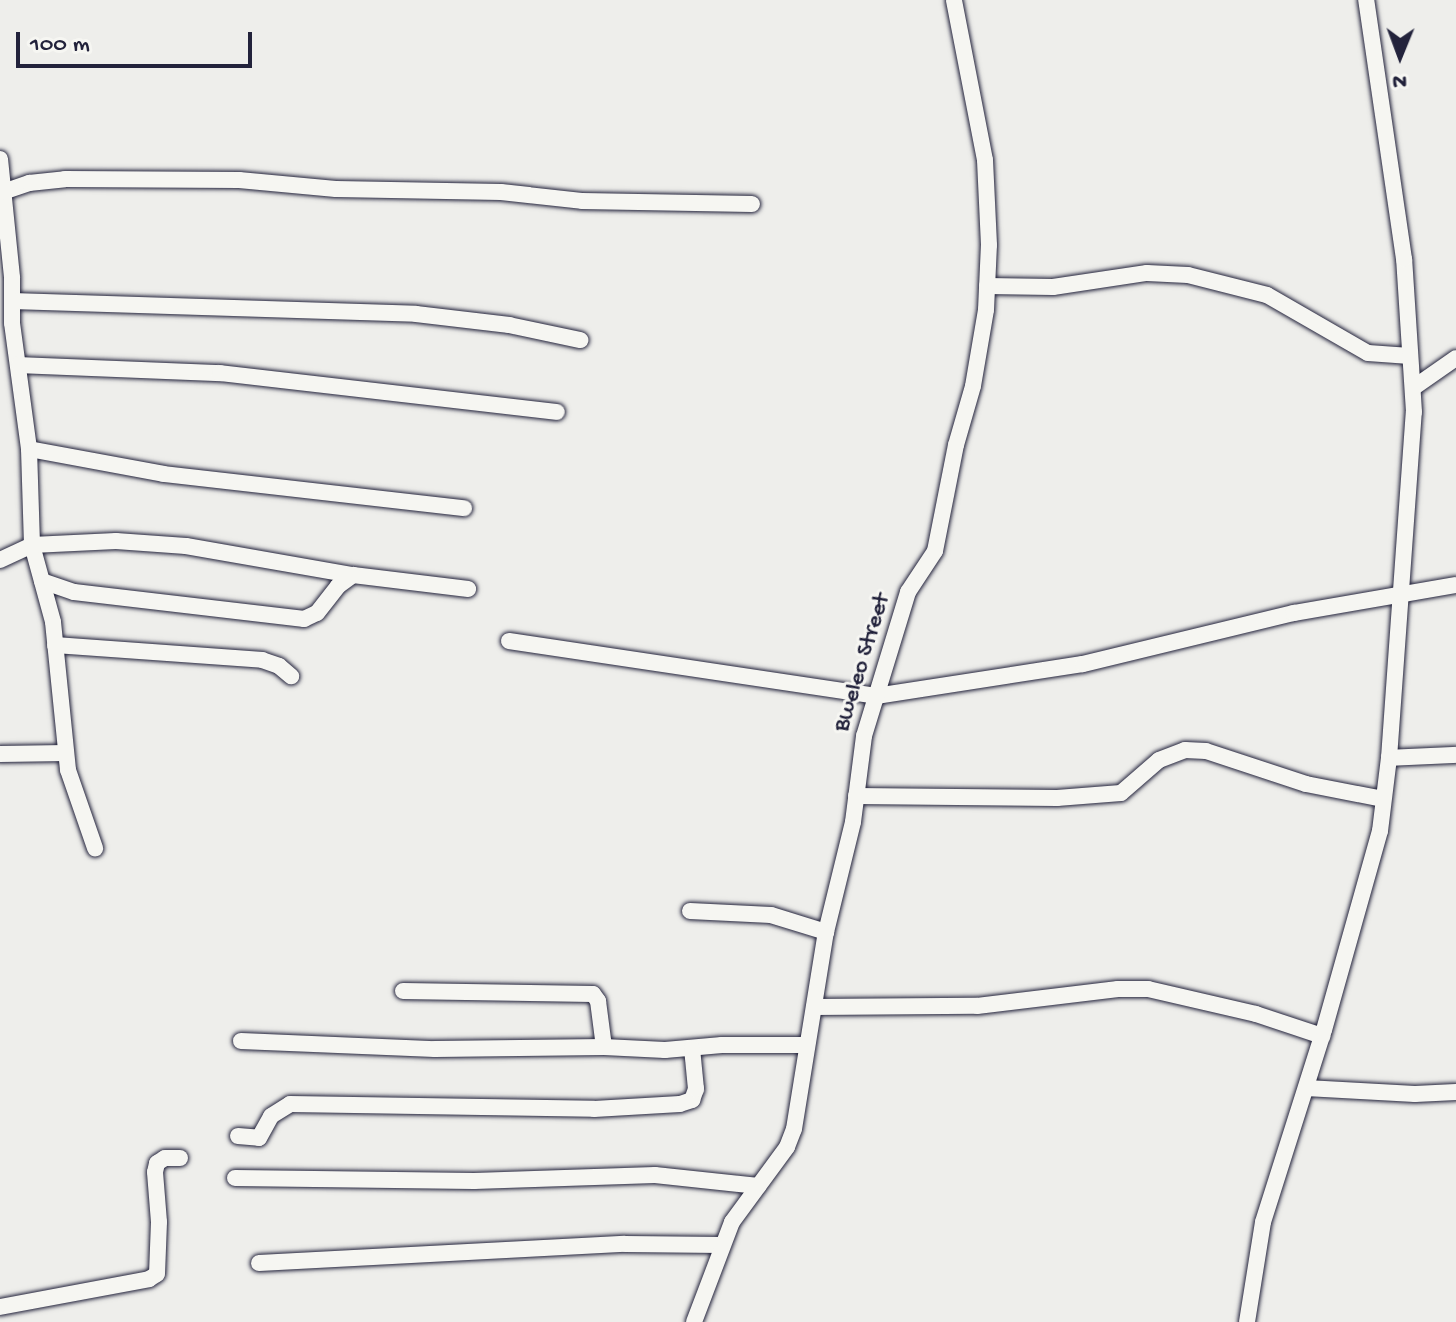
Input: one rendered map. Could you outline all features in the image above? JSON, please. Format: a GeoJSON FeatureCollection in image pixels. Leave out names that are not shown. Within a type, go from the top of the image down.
{"type":"FeatureCollection","features":[{"type":"Feature","properties":{"kind":"street","name":"Bweleo Street"},"geometry":{"type":"LineString","coordinates":[[694,1322],[732,1222],[787,1147],[794,1129],[826,932],[856,796],[864,736],[908,592],[935,551],[956,445],[973,386],[987,286],[985,160],[954,0]]}},
{"type":"Feature","properties":{"kind":"street"},"geometry":{"type":"LineString","coordinates":[[1247,1322],[1263,1222],[1322,1036],[1380,831],[1389,758],[1414,412],[1404,259],[1366,0]]}},
{"type":"Feature","properties":{"kind":"street"},"geometry":{"type":"LineString","coordinates":[[0,159],[6,280],[12,301],[7,341],[19,365],[29,449],[32,545],[55,645],[68,770],[95,848]]}},
{"type":"Feature","properties":{"kind":"street"},"geometry":{"type":"LineString","coordinates":[[3,192],[29,183],[65,179],[226,179],[393,191],[501,192],[582,201],[752,204]]}},
{"type":"Feature","properties":{"kind":"street"},"geometry":{"type":"LineString","coordinates":[[987,286],[1053,287],[1147,273],[1188,275],[1267,295],[1368,353],[1410,356]]}},
{"type":"Feature","properties":{"kind":"street"},"geometry":{"type":"LineString","coordinates":[[12,301],[416,314],[509,325],[580,340]]}},
{"type":"Feature","properties":{"kind":"street"},"geometry":{"type":"LineString","coordinates":[[1413,388],[1456,358]]}},
{"type":"Feature","properties":{"kind":"street"},"geometry":{"type":"LineString","coordinates":[[19,365],[220,373],[557,412]]}},
{"type":"Feature","properties":{"kind":"street"},"geometry":{"type":"LineString","coordinates":[[29,449],[164,474],[464,508]]}},
{"type":"Feature","properties":{"kind":"street"},"geometry":{"type":"LineString","coordinates":[[0,560],[32,545],[104,541],[186,546],[353,575],[468,589]]}},
{"type":"Feature","properties":{"kind":"street"},"geometry":{"type":"LineString","coordinates":[[42,581],[74,592],[304,619],[317,613],[338,586],[353,575]]}},
{"type":"Feature","properties":{"kind":"street"},"geometry":{"type":"LineString","coordinates":[[509,641],[876,696],[1083,664],[1294,613],[1456,585]]}},
{"type":"Feature","properties":{"kind":"street"},"geometry":{"type":"LineString","coordinates":[[55,645],[262,660],[279,666],[291,676]]}},
{"type":"Feature","properties":{"kind":"street"},"geometry":{"type":"LineString","coordinates":[[856,796],[1106,796],[1121,793],[1159,760],[1185,750],[1206,751],[1306,784],[1383,799]]}},
{"type":"Feature","properties":{"kind":"street"},"geometry":{"type":"LineString","coordinates":[[0,754],[66,753]]}},
{"type":"Feature","properties":{"kind":"street"},"geometry":{"type":"LineString","coordinates":[[1389,758],[1456,755]]}},
{"type":"Feature","properties":{"kind":"street"},"geometry":{"type":"LineString","coordinates":[[690,911],[771,915],[826,932]]}},
{"type":"Feature","properties":{"kind":"street"},"geometry":{"type":"LineString","coordinates":[[814,1007],[977,1006],[1118,989],[1148,989],[1241,1010],[1322,1036]]}},
{"type":"Feature","properties":{"kind":"street"},"geometry":{"type":"LineString","coordinates":[[403,991],[593,994],[598,1001],[604,1047]]}},
{"type":"Feature","properties":{"kind":"street"},"geometry":{"type":"LineString","coordinates":[[241,1041],[435,1049],[807,1045]]}},
{"type":"Feature","properties":{"kind":"street"},"geometry":{"type":"LineString","coordinates":[[238,1136],[259,1138],[271,1116],[290,1104],[594,1109],[680,1104],[692,1100],[696,1089],[692,1048]]}},
{"type":"Feature","properties":{"kind":"street"},"geometry":{"type":"LineString","coordinates":[[1306,1088],[1415,1094],[1456,1092]]}},
{"type":"Feature","properties":{"kind":"street"},"geometry":{"type":"LineString","coordinates":[[0,1307],[149,1279],[157,1274],[159,1222],[155,1172],[157,1163],[165,1158],[180,1158]]}},
{"type":"Feature","properties":{"kind":"street"},"geometry":{"type":"LineString","coordinates":[[235,1178],[474,1181],[655,1175],[758,1186]]}},
{"type":"Feature","properties":{"kind":"street"},"geometry":{"type":"LineString","coordinates":[[259,1263],[625,1244],[722,1245]]}}]}
